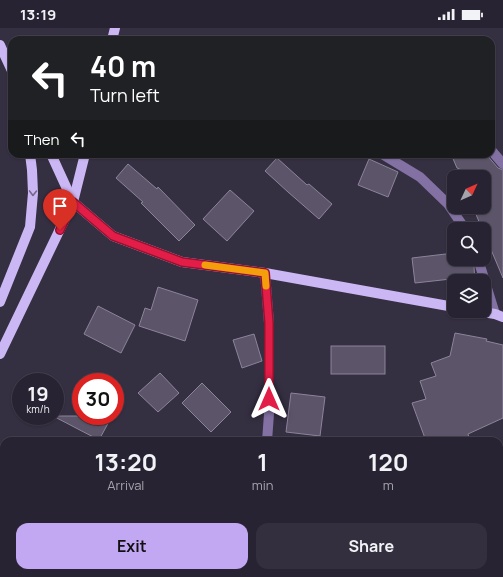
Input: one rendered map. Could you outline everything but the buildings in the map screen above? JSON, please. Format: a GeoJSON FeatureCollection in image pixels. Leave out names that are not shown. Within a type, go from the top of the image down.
{"type":"FeatureCollection","features":[{"type":"Feature","properties":{"kind":"main road"},"geometry":{"type":"LineString","coordinates":[[0,45],[8,62]]}},
{"type":"Feature","properties":{"kind":"main road"},"geometry":{"type":"LineString","coordinates":[[0,302],[30,227],[33,193],[30,158]]}},
{"type":"Feature","properties":{"kind":"main road"},"geometry":{"type":"LineString","coordinates":[[53,158],[73,202],[113,236],[175,260],[265,273],[447,306]]}},
{"type":"Feature","properties":{"kind":"main road"},"geometry":{"type":"LineString","coordinates":[[0,354],[73,202],[84,158]]}},
{"type":"Feature","properties":{"kind":"street"},"geometry":{"type":"LineString","coordinates":[[495,155],[503,164]]}},
{"type":"Feature","properties":{"kind":"street"},"geometry":{"type":"LineString","coordinates":[[389,158],[420,177],[448,204],[460,222]]}},
{"type":"Feature","properties":{"kind":"street"},"geometry":{"type":"LineString","coordinates":[[481,266],[499,316]]}},
{"type":"Feature","properties":{"kind":"street"},"geometry":{"type":"LineString","coordinates":[[265,273],[269,323],[267,437]]}},
{"type":"Feature","properties":{"kind":"slow traffic"},"geometry":{"type":"LineString","coordinates":[[205,265],[265,273],[266,286]]}},
{"type":"Feature","properties":{"kind":"route"},"geometry":{"type":"LineString","coordinates":[[60,230],[73,202],[113,236],[182,262],[265,273],[269,323],[269,399]]}}]}
